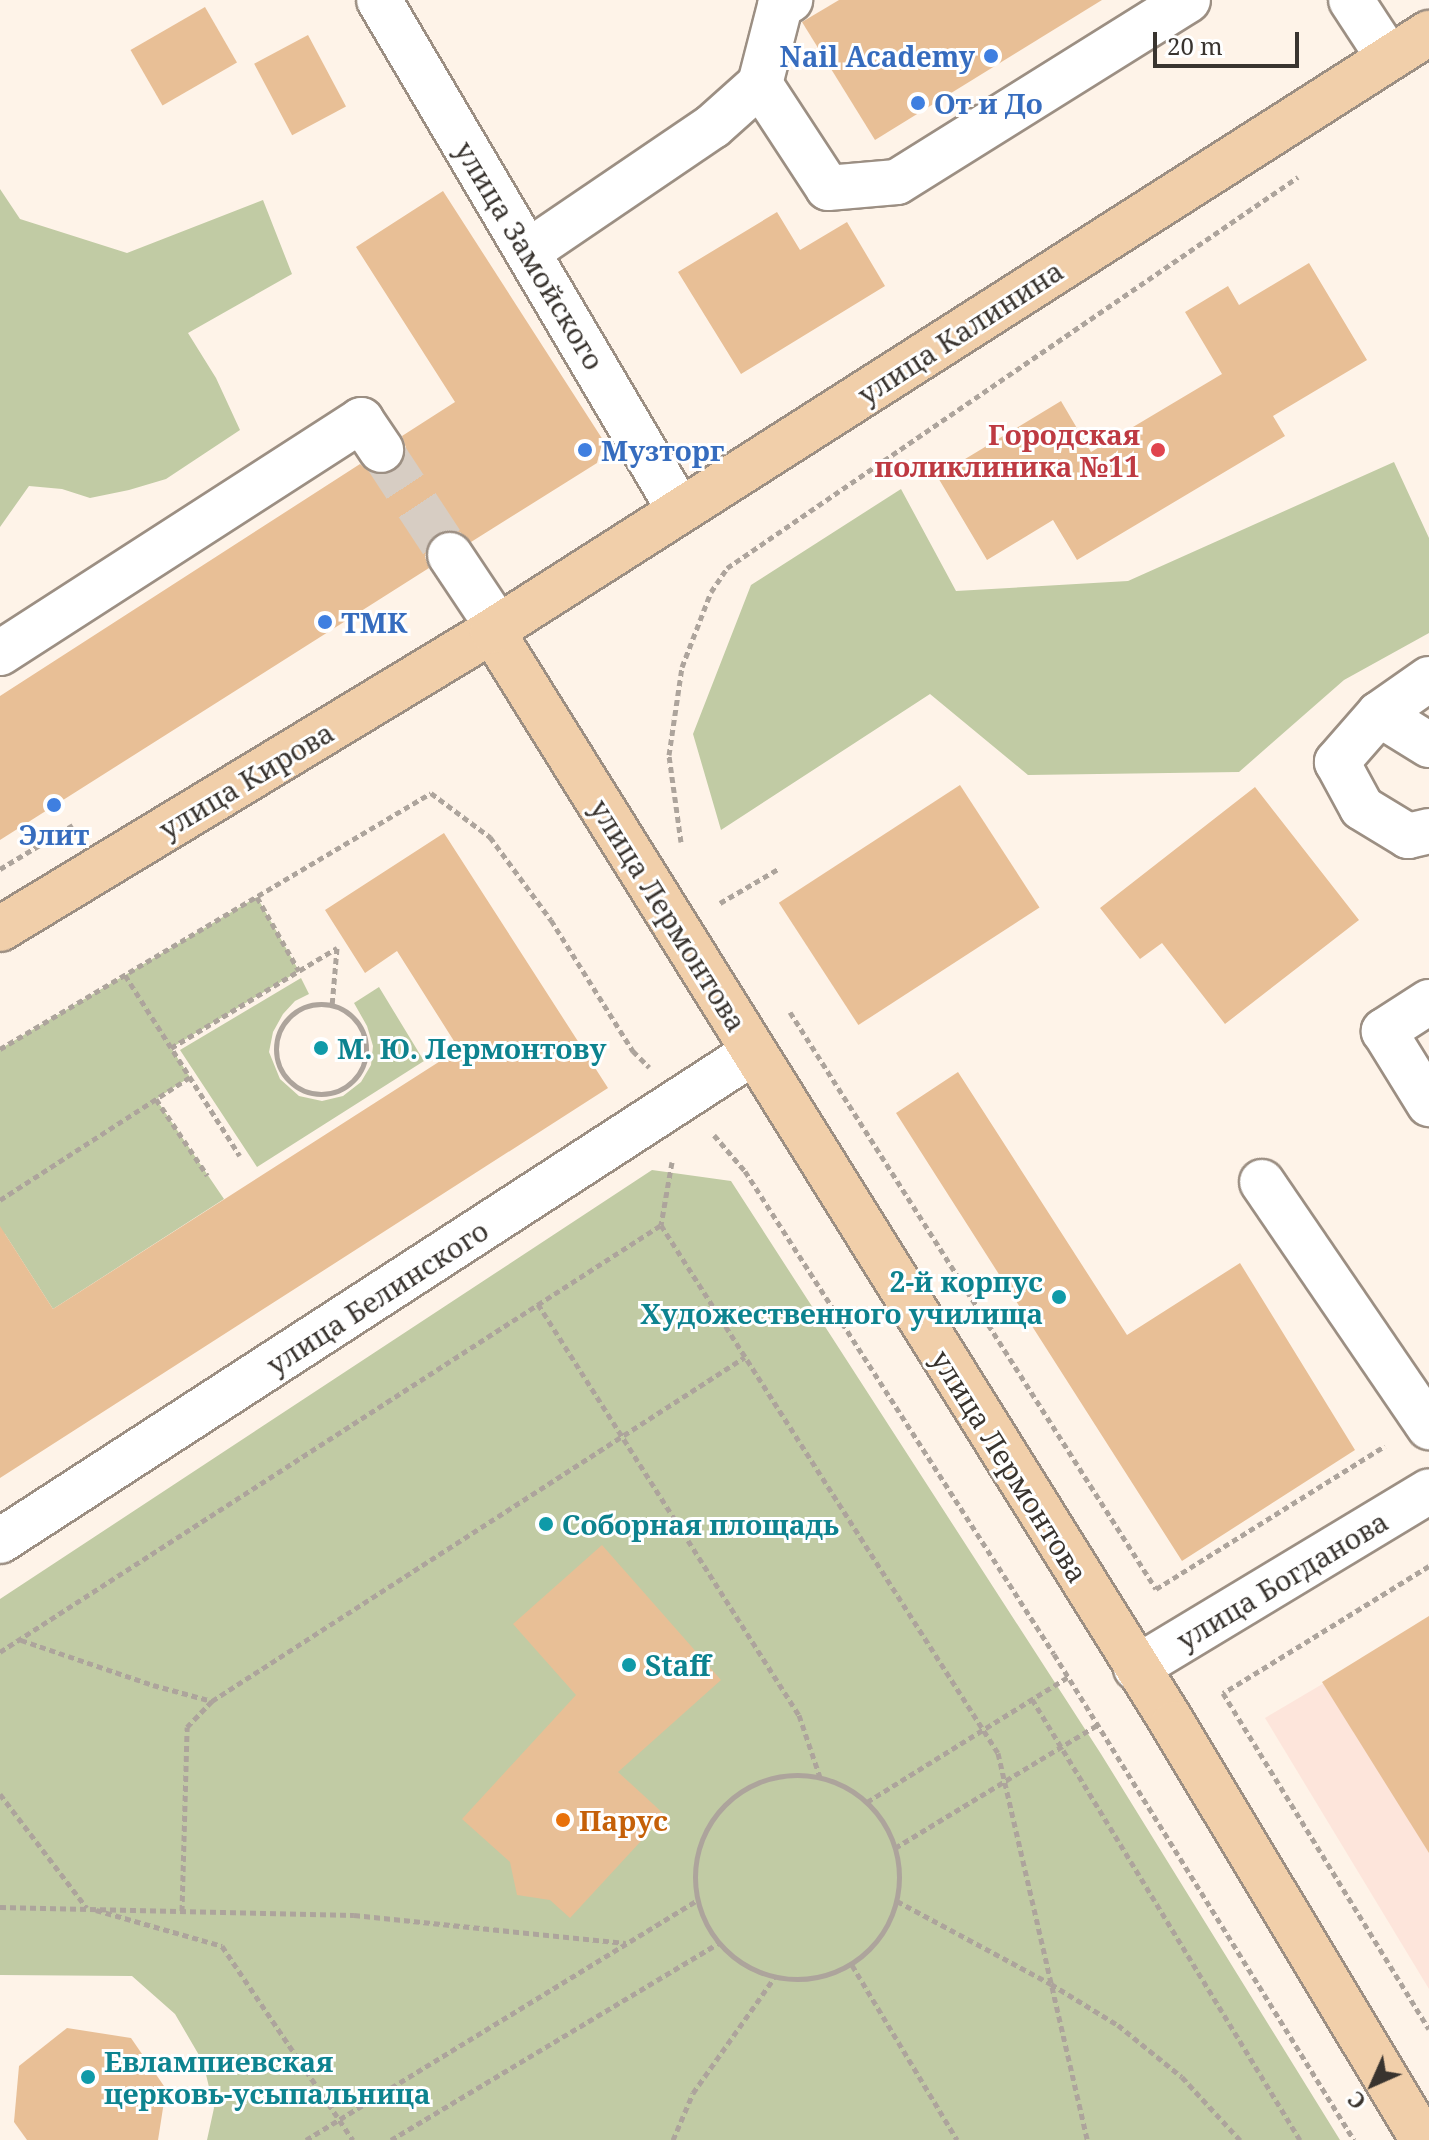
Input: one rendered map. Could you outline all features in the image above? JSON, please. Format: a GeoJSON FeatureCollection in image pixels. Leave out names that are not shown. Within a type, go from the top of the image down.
{"type":"FeatureCollection","features":[{"type":"Feature","properties":{"kind":"main road","name":"улица Калинина"},"geometry":{"type":"LineString","coordinates":[[495,629],[1429,33]]}},
{"type":"Feature","properties":{"kind":"main road","name":"улица Кирова"},"geometry":{"type":"LineString","coordinates":[[0,929],[495,629]]}},
{"type":"Feature","properties":{"kind":"main road","name":"улица Лермонтова"},"geometry":{"type":"LineString","coordinates":[[495,629],[754,1052],[1173,1724],[1423,2140]]}},
{"type":"Feature","properties":{"kind":"street","name":"улица Замойского"},"geometry":{"type":"LineString","coordinates":[[379,0],[680,511]]}},
{"type":"Feature","properties":{"kind":"street"},"geometry":{"type":"LineString","coordinates":[[529,251],[713,126],[760,84],[780,6],[790,0]]}},
{"type":"Feature","properties":{"kind":"street"},"geometry":{"type":"LineString","coordinates":[[760,84],[828,188],[897,182],[1188,0]]}},
{"type":"Feature","properties":{"kind":"street"},"geometry":{"type":"LineString","coordinates":[[1351,0],[1389,58]]}},
{"type":"Feature","properties":{"kind":"street"},"geometry":{"type":"LineString","coordinates":[[0,653],[361,420],[381,450]]}},
{"type":"Feature","properties":{"kind":"street"},"geometry":{"type":"LineString","coordinates":[[450,555],[495,629]]}},
{"type":"Feature","properties":{"kind":"street"},"geometry":{"type":"LineString","coordinates":[[1429,679],[1379,714],[1337,762],[1362,808],[1408,836],[1429,831]]}},
{"type":"Feature","properties":{"kind":"street"},"geometry":{"type":"LineString","coordinates":[[1379,714],[1429,745]]}},
{"type":"Feature","properties":{"kind":"street"},"geometry":{"type":"LineString","coordinates":[[1429,1002],[1384,1031],[1429,1104]]}},
{"type":"Feature","properties":{"kind":"street","name":"улица Белинского"},"geometry":{"type":"LineString","coordinates":[[0,1541],[754,1052]]}},
{"type":"Feature","properties":{"kind":"street"},"geometry":{"type":"LineString","coordinates":[[1262,1182],[1427,1424]]}},
{"type":"Feature","properties":{"kind":"street","name":"улица Богданова"},"geometry":{"type":"LineString","coordinates":[[1136,1668],[1429,1491]]}},
{"type":"Feature","properties":{"kind":"path"},"geometry":{"type":"LineString","coordinates":[[688,854],[681,844],[669,755],[671,740],[682,667],[711,592],[727,568],[1308,170]]}},
{"type":"Feature","properties":{"kind":"path"},"geometry":{"type":"LineString","coordinates":[[0,1049],[431,793],[490,837],[551,920],[633,1051],[683,1098],[745,1171],[1068,1677],[1354,2140]]}},
{"type":"Feature","properties":{"kind":"path"},"geometry":{"type":"LineString","coordinates":[[720,903],[780,868]]}},
{"type":"Feature","properties":{"kind":"path"},"geometry":{"type":"LineString","coordinates":[[714,893],[729,916]]}},
{"type":"Feature","properties":{"kind":"path"},"geometry":{"type":"LineString","coordinates":[[257,897],[299,971]]}},
{"type":"Feature","properties":{"kind":"path"},"geometry":{"type":"LineString","coordinates":[[171,1048],[337,948],[332,1006]]}},
{"type":"Feature","properties":{"kind":"path"},"geometry":{"type":"LineString","coordinates":[[125,974],[240,1156]]}},
{"type":"Feature","properties":{"kind":"path"},"geometry":{"type":"LineString","coordinates":[[308,1006],[332,1006],[352,1016],[362,1029],[365,1060],[352,1083],[327,1094],[314,1094],[290,1082],[281,1069],[277,1039],[294,1013],[308,1006]]}},
{"type":"Feature","properties":{"kind":"path"},"geometry":{"type":"LineString","coordinates":[[789,1011],[1156,1589],[1427,1424]]}},
{"type":"Feature","properties":{"kind":"path"},"geometry":{"type":"LineString","coordinates":[[0,1200],[190,1077]]}},
{"type":"Feature","properties":{"kind":"path"},"geometry":{"type":"LineString","coordinates":[[683,1098],[661,1225],[998,1753],[1087,2140]]}},
{"type":"Feature","properties":{"kind":"path"},"geometry":{"type":"LineString","coordinates":[[156,1099],[207,1175]]}},
{"type":"Feature","properties":{"kind":"path"},"geometry":{"type":"LineString","coordinates":[[0,1652],[661,1225]]}},
{"type":"Feature","properties":{"kind":"path"},"geometry":{"type":"LineString","coordinates":[[538,1304],[799,1715],[820,1777]]}},
{"type":"Feature","properties":{"kind":"path"},"geometry":{"type":"LineString","coordinates":[[182,1911],[187,1727],[212,1701],[745,1357]]}},
{"type":"Feature","properties":{"kind":"path"},"geometry":{"type":"LineString","coordinates":[[1429,1566],[1223,1693],[1429,2029]]}},
{"type":"Feature","properties":{"kind":"path"},"geometry":{"type":"LineString","coordinates":[[21,1640],[153,1685],[212,1701]]}},
{"type":"Feature","properties":{"kind":"path"},"geometry":{"type":"LineString","coordinates":[[867,1802],[1068,1677]]}},
{"type":"Feature","properties":{"kind":"path"},"geometry":{"type":"LineString","coordinates":[[1032,1699],[1300,2140]]}},
{"type":"Feature","properties":{"kind":"path"},"geometry":{"type":"LineString","coordinates":[[895,1848],[1097,1725]]}},
{"type":"Feature","properties":{"kind":"path"},"geometry":{"type":"LineString","coordinates":[[786,1775],[820,1777],[846,1786],[867,1802],[884,1823],[895,1848],[900,1874],[897,1901],[880,1937],[852,1965],[827,1976],[801,1980],[774,1978],[749,1968],[710,1933],[697,1900],[694,1866],[704,1832],[724,1804],[752,1784],[786,1775]]}},
{"type":"Feature","properties":{"kind":"path"},"geometry":{"type":"LineString","coordinates":[[0,1794],[86,1907],[222,1946],[353,2140]]}},
{"type":"Feature","properties":{"kind":"path"},"geometry":{"type":"LineString","coordinates":[[306,2140],[697,1900]]}},
{"type":"Feature","properties":{"kind":"path"},"geometry":{"type":"LineString","coordinates":[[897,1901],[1051,1984],[1118,2025],[1182,2077],[1240,2140]]}},
{"type":"Feature","properties":{"kind":"path"},"geometry":{"type":"LineString","coordinates":[[0,1907],[354,1915],[626,1943]]}},
{"type":"Feature","properties":{"kind":"path"},"geometry":{"type":"LineString","coordinates":[[391,2140],[719,1943]]}},
{"type":"Feature","properties":{"kind":"path"},"geometry":{"type":"LineString","coordinates":[[852,1965],[957,2140]]}},
{"type":"Feature","properties":{"kind":"path"},"geometry":{"type":"LineString","coordinates":[[673,2140],[693,2093],[774,1978]]}},
{"type":"Feature","properties":{"kind":"shaded area"},"geometry":{"type":"Polygon","coordinates":[[[1429,1621],[1429,1989],[1265,1718],[1429,1621]]]}},
{"type":"Feature","properties":{"kind":"green space"},"geometry":{"type":"Polygon","coordinates":[[[0,189],[20,219],[127,253],[263,200],[292,274],[188,333],[216,378],[240,430],[166,479],[129,490],[90,498],[62,489],[29,486],[0,527],[0,189]]]}},
{"type":"Feature","properties":{"kind":"green space"},"geometry":{"type":"Polygon","coordinates":[[[1394,462],[1429,538],[1429,633],[1344,680],[1239,772],[1028,775],[930,694],[721,830],[693,734],[751,585],[901,489],[956,591],[1128,581],[1394,462]]]}},
{"type":"Feature","properties":{"kind":"green space"},"geometry":{"type":"Polygon","coordinates":[[[257,897],[299,971],[171,1048],[190,1077],[156,1099],[224,1199],[53,1309],[5,1234],[0,1237],[0,1049],[257,897]]]}},
{"type":"Feature","properties":{"kind":"green space"},"geometry":{"type":"Polygon","coordinates":[[[301,978],[309,994],[295,1001],[283,1014],[273,1032],[269,1052],[280,1079],[299,1096],[322,1101],[343,1096],[361,1082],[371,1065],[373,1046],[367,1026],[354,1003],[379,987],[424,1061],[257,1167],[180,1050],[301,978]]]}},
{"type":"Feature","properties":{"kind":"green space","name":"Соборная площадь"},"geometry":{"type":"Polygon","coordinates":[[[652,1170],[731,1181],[1101,1754],[1340,2140],[207,2140],[214,2108],[203,2062],[175,2014],[132,1976],[0,1975],[0,1599],[652,1170]]]}},
{"type":"Feature","properties":{"kind":"building"},"geometry":{"type":"Polygon","coordinates":[[[839,0],[1102,0],[875,140],[802,22],[839,0]]]}},
{"type":"Feature","properties":{"kind":"building"},"geometry":{"type":"Polygon","coordinates":[[[205,7],[237,62],[163,105],[131,50],[205,7]]]}},
{"type":"Feature","properties":{"kind":"building"},"geometry":{"type":"Polygon","coordinates":[[[308,35],[346,107],[292,135],[254,64],[308,35]]]}},
{"type":"Feature","properties":{"kind":"building"},"geometry":{"type":"Polygon","coordinates":[[[443,191],[603,440],[597,463],[471,542],[460,532],[448,530],[437,534],[427,545],[425,557],[429,568],[0,840],[0,696],[360,464],[371,473],[383,475],[394,471],[404,460],[406,448],[402,436],[455,402],[356,247],[443,191]]]}},
{"type":"Feature","properties":{"kind":"building"},"geometry":{"type":"Polygon","coordinates":[[[777,212],[800,250],[847,222],[885,286],[741,374],[678,272],[777,212]]]}},
{"type":"Feature","properties":{"kind":"building"},"geometry":{"type":"Polygon","coordinates":[[[1309,263],[1367,360],[1273,416],[1285,436],[1077,560],[1053,520],[987,560],[937,476],[1061,401],[1091,452],[1222,374],[1185,312],[1228,286],[1239,305],[1309,263]]]}},
{"type":"Feature","properties":{"kind":"building"},"geometry":{"type":"Polygon","coordinates":[[[960,785],[1040,907],[858,1025],[779,903],[960,785]]]}},
{"type":"Feature","properties":{"kind":"building"},"geometry":{"type":"Polygon","coordinates":[[[1255,787],[1359,920],[1225,1024],[1162,943],[1140,959],[1100,908],[1255,787]]]}},
{"type":"Feature","properties":{"kind":"building"},"geometry":{"type":"Polygon","coordinates":[[[444,833],[608,1088],[0,1478],[0,1226],[53,1309],[459,1049],[397,951],[365,973],[325,910],[444,833]]]}},
{"type":"Feature","properties":{"kind":"building","name":"2-й корпус Художественного училища"},"geometry":{"type":"Polygon","coordinates":[[[958,1072],[1127,1335],[1240,1263],[1355,1450],[1182,1561],[896,1113],[958,1072]]]}},
{"type":"Feature","properties":{"kind":"building"},"geometry":{"type":"Polygon","coordinates":[[[602,1545],[721,1680],[618,1772],[665,1815],[570,1918],[550,1900],[517,1895],[510,1862],[462,1819],[576,1695],[513,1624],[602,1545]]]}},
{"type":"Feature","properties":{"kind":"building"},"geometry":{"type":"Polygon","coordinates":[[[1429,1616],[1429,1853],[1322,1682],[1429,1616]]]}},
{"type":"Feature","properties":{"kind":"building","name":"Евлампиевская церковь-усыпальница"},"geometry":{"type":"Polygon","coordinates":[[[67,2028],[131,2038],[166,2089],[158,2140],[27,2140],[14,2122],[19,2066],[67,2028]]]}},
{"type":"Feature","properties":{"kind":"tunnel"},"geometry":{"type":"LineString","coordinates":[[381,450],[450,555]]}},
{"type":"Feature","properties":{"kind":"place","name":"Nail Academy"},"geometry":{"type":"Point","coordinates":[991,56]}},
{"type":"Feature","properties":{"kind":"place","name":"От и До"},"geometry":{"type":"Point","coordinates":[918,103]}},
{"type":"Feature","properties":{"kind":"place","name":"Музторг"},"geometry":{"type":"Point","coordinates":[585,450]}},
{"type":"Feature","properties":{"kind":"place","name":"Городская поликлиника №11"},"geometry":{"type":"Point","coordinates":[1158,450]}},
{"type":"Feature","properties":{"kind":"place","name":"ТМК"},"geometry":{"type":"Point","coordinates":[325,622]}},
{"type":"Feature","properties":{"kind":"place","name":"Элит"},"geometry":{"type":"Point","coordinates":[54,805]}},
{"type":"Feature","properties":{"kind":"place","name":"М. Ю. Лермонтову"},"geometry":{"type":"Point","coordinates":[321,1048]}},
{"type":"Feature","properties":{"kind":"place","name":"2-й корпус Художественного училища"},"geometry":{"type":"Point","coordinates":[1059,1297]}},
{"type":"Feature","properties":{"kind":"place","name":"Соборная площадь"},"geometry":{"type":"Point","coordinates":[546,1524]}},
{"type":"Feature","properties":{"kind":"place","name":"Staff"},"geometry":{"type":"Point","coordinates":[629,1665]}},
{"type":"Feature","properties":{"kind":"place","name":"Парус"},"geometry":{"type":"Point","coordinates":[563,1820]}},
{"type":"Feature","properties":{"kind":"place","name":"Евлампиевская церковь-усыпальница"},"geometry":{"type":"Point","coordinates":[88,2077]}}]}
